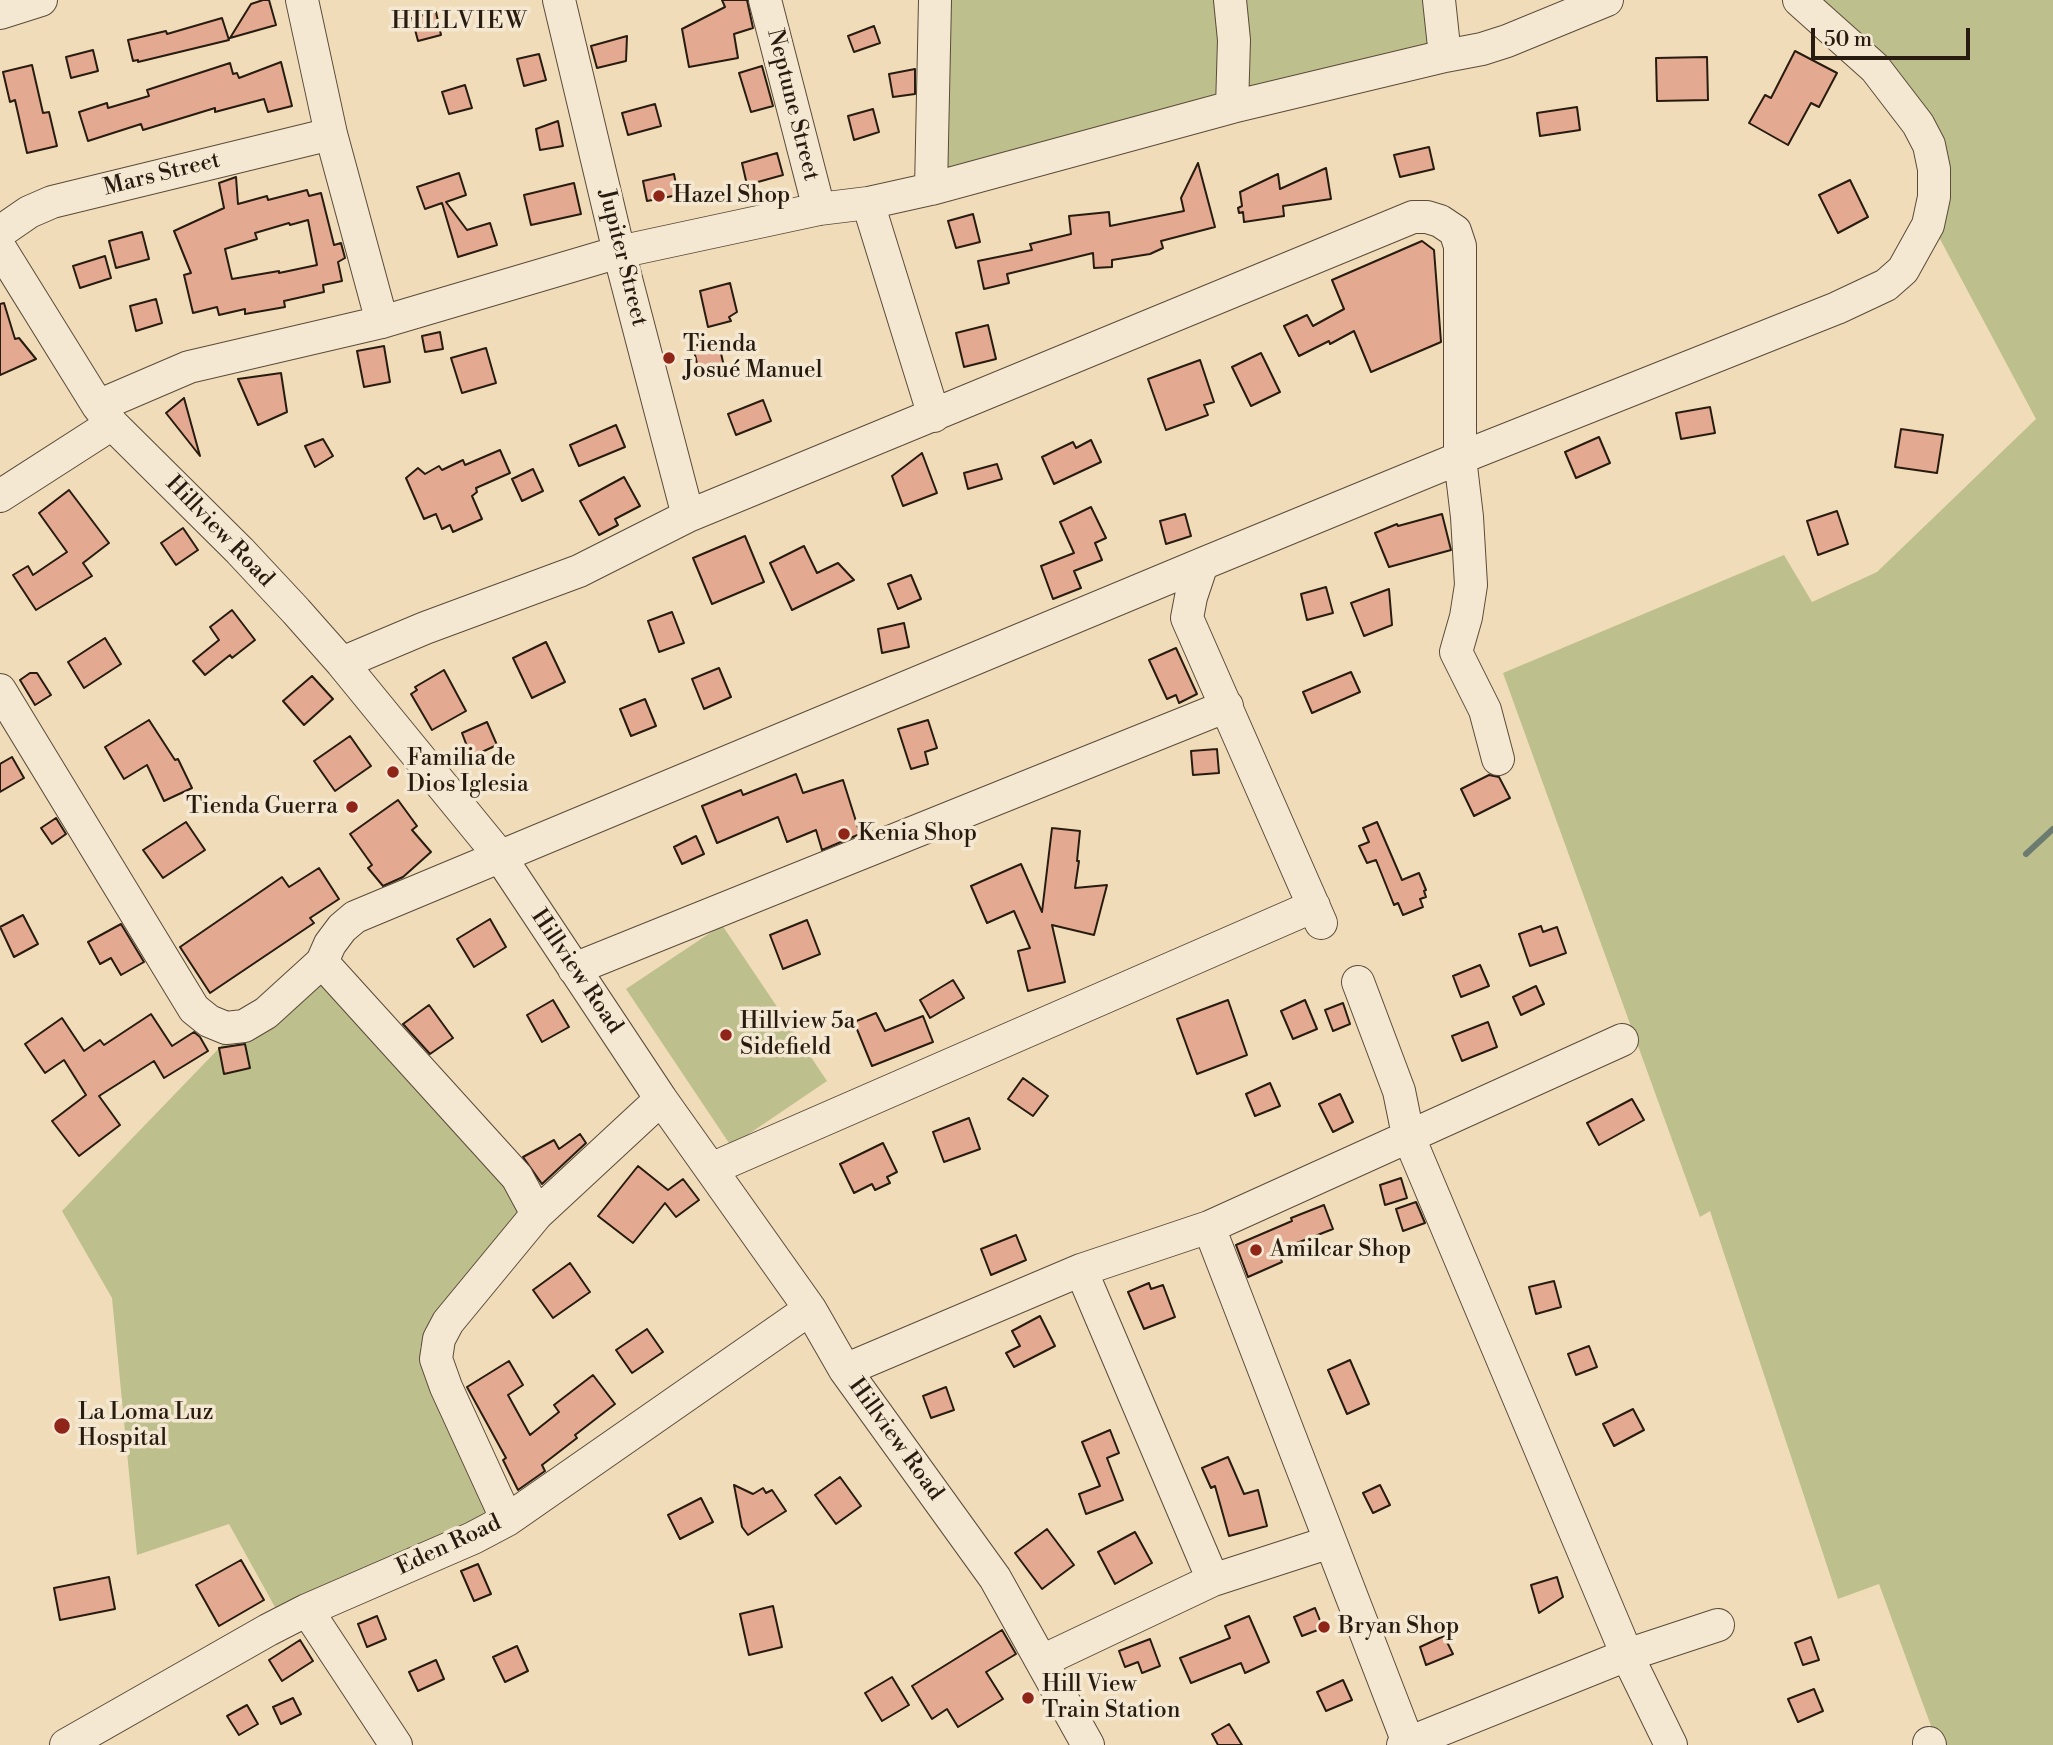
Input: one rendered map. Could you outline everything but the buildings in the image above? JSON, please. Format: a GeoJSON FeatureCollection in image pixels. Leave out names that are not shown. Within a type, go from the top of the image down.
{"type":"FeatureCollection","features":[{"type":"Feature","properties":{"kind":"street"},"geometry":{"type":"LineString","coordinates":[[0,13],[41,0]]}},
{"type":"Feature","properties":{"kind":"street"},"geometry":{"type":"LineString","coordinates":[[302,0],[331,134],[382,321]]}},
{"type":"Feature","properties":{"kind":"street","name":"Jupiter Street"},"geometry":{"type":"LineString","coordinates":[[559,0],[619,252],[688,516]]}},
{"type":"Feature","properties":{"kind":"street","name":"Neptune Street"},"geometry":{"type":"LineString","coordinates":[[765,0],[819,209]]}},
{"type":"Feature","properties":{"kind":"street"},"geometry":{"type":"LineString","coordinates":[[931,189],[935,0]]}},
{"type":"Feature","properties":{"kind":"street"},"geometry":{"type":"LineString","coordinates":[[1230,0],[1234,40],[1232,107]]}},
{"type":"Feature","properties":{"kind":"street"},"geometry":{"type":"LineString","coordinates":[[1439,0],[1445,55]]}},
{"type":"Feature","properties":{"kind":"street"},"geometry":{"type":"LineString","coordinates":[[0,496],[105,415],[189,367],[382,321],[619,252],[819,209],[869,203],[931,189],[1232,107],[1445,55],[1482,50],[1607,0]]}},
{"type":"Feature","properties":{"kind":"street"},"geometry":{"type":"LineString","coordinates":[[0,690],[194,1009],[208,1021],[226,1028],[244,1026],[266,1013],[322,962],[330,944],[355,917],[1202,564],[1837,308],[1886,285],[1903,270],[1928,225],[1934,169],[1929,145],[1911,114],[1875,68],[1799,0]]}},
{"type":"Feature","properties":{"kind":"street","name":"Mars Street"},"geometry":{"type":"LineString","coordinates":[[0,232],[29,212],[52,202],[331,134]]}},
{"type":"Feature","properties":{"kind":"street"},"geometry":{"type":"LineString","coordinates":[[869,203],[934,416]]}},
{"type":"Feature","properties":{"kind":"street"},"geometry":{"type":"LineString","coordinates":[[342,663],[425,628],[579,571],[688,516],[1413,217],[1427,217],[1440,221],[1455,231],[1460,246],[1460,458],[1472,585],[1456,652],[1485,710],[1498,759]]}},
{"type":"Feature","properties":{"kind":"street","name":"Hillview Road"},"geometry":{"type":"LineString","coordinates":[[0,248],[105,415],[240,551],[342,663],[499,855],[662,1099],[810,1309],[845,1370],[995,1578],[1088,1745]]}},
{"type":"Feature","properties":{"kind":"street"},"geometry":{"type":"LineString","coordinates":[[711,1169],[1318,914],[1187,618],[1202,564]]}},
{"type":"Feature","properties":{"kind":"street"},"geometry":{"type":"LineString","coordinates":[[574,969],[1227,706]]}},
{"type":"Feature","properties":{"kind":"street"},"geometry":{"type":"LineString","coordinates":[[322,962],[517,1177],[537,1214]]}},
{"type":"Feature","properties":{"kind":"street"},"geometry":{"type":"LineString","coordinates":[[1358,982],[1399,1091],[1408,1135],[1627,1655],[1671,1745]]}},
{"type":"Feature","properties":{"kind":"street"},"geometry":{"type":"LineString","coordinates":[[845,1370],[1081,1270],[1209,1227],[1622,1040]]}},
{"type":"Feature","properties":{"kind":"street"},"geometry":{"type":"LineString","coordinates":[[507,1520],[446,1387],[436,1359],[439,1339],[447,1322],[537,1214],[662,1099]]}},
{"type":"Feature","properties":{"kind":"street"},"geometry":{"type":"LineString","coordinates":[[1209,1227],[1406,1744],[1627,1655],[1718,1625]]}},
{"type":"Feature","properties":{"kind":"street"},"geometry":{"type":"LineString","coordinates":[[1081,1270],[1213,1580]]}},
{"type":"Feature","properties":{"kind":"street","name":"Eden Road"},"geometry":{"type":"LineString","coordinates":[[66,1745],[307,1610],[473,1538],[507,1520],[810,1309]]}},
{"type":"Feature","properties":{"kind":"street"},"geometry":{"type":"LineString","coordinates":[[1042,1661],[1213,1580],[1330,1542]]}},
{"type":"Feature","properties":{"kind":"street"},"geometry":{"type":"LineString","coordinates":[[307,1610],[396,1745]]}},
{"type":"Feature","properties":{"kind":"green space"},"geometry":{"type":"Polygon","coordinates":[[[939,0],[1448,0],[1450,44],[948,171],[939,0]]]}},
{"type":"Feature","properties":{"kind":"green space"},"geometry":{"type":"Polygon","coordinates":[[[1810,0],[2053,0],[2053,1745],[1938,1745],[1879,1584],[1838,1599],[1710,1211],[1700,1217],[1503,673],[1784,555],[1812,602],[1877,572],[2036,419],[1932,224],[1938,167],[1810,0]]]}},
{"type":"Feature","properties":{"kind":"green space","name":"Hillview 5a Sidefield"},"geometry":{"type":"Polygon","coordinates":[[[722,925],[827,1081],[731,1146],[626,989],[722,925]]]}},
{"type":"Feature","properties":{"kind":"green space"},"geometry":{"type":"Polygon","coordinates":[[[318,973],[526,1208],[420,1347],[495,1510],[281,1618],[229,1524],[137,1555],[112,1298],[62,1211],[227,1040],[318,973]]]}},
{"type":"Feature","properties":{"kind":"waterway"},"geometry":{"type":"LineString","coordinates":[[2026,854],[2053,829]]}},
{"type":"Feature","properties":{"kind":"place","name":"Hazel Shop"},"geometry":{"type":"Point","coordinates":[659,196]}},
{"type":"Feature","properties":{"kind":"place","name":"Tienda Josué Manuel"},"geometry":{"type":"Point","coordinates":[669,358]}},
{"type":"Feature","properties":{"kind":"place","name":"Familia de Dios Iglesia"},"geometry":{"type":"Point","coordinates":[393,772]}},
{"type":"Feature","properties":{"kind":"place","name":"Tienda Guerra"},"geometry":{"type":"Point","coordinates":[352,807]}},
{"type":"Feature","properties":{"kind":"place","name":"Kenia Shop"},"geometry":{"type":"Point","coordinates":[844,834]}},
{"type":"Feature","properties":{"kind":"place","name":"Hillview 5a Sidefield"},"geometry":{"type":"Point","coordinates":[726,1035]}},
{"type":"Feature","properties":{"kind":"place","name":"Amilcar Shop"},"geometry":{"type":"Point","coordinates":[1256,1250]}},
{"type":"Feature","properties":{"kind":"place","name":"La Loma Luz Hospital"},"geometry":{"type":"Point","coordinates":[62,1426]}},
{"type":"Feature","properties":{"kind":"place","name":"Bryan Shop"},"geometry":{"type":"Point","coordinates":[1324,1627]}},
{"type":"Feature","properties":{"kind":"place","name":"Hill View Train Station"},"geometry":{"type":"Point","coordinates":[1028,1698]}},
{"type":"Feature","properties":{"kind":"district","name":"HILLVIEW"},"geometry":{"type":"Point","coordinates":[460,22]}}]}
